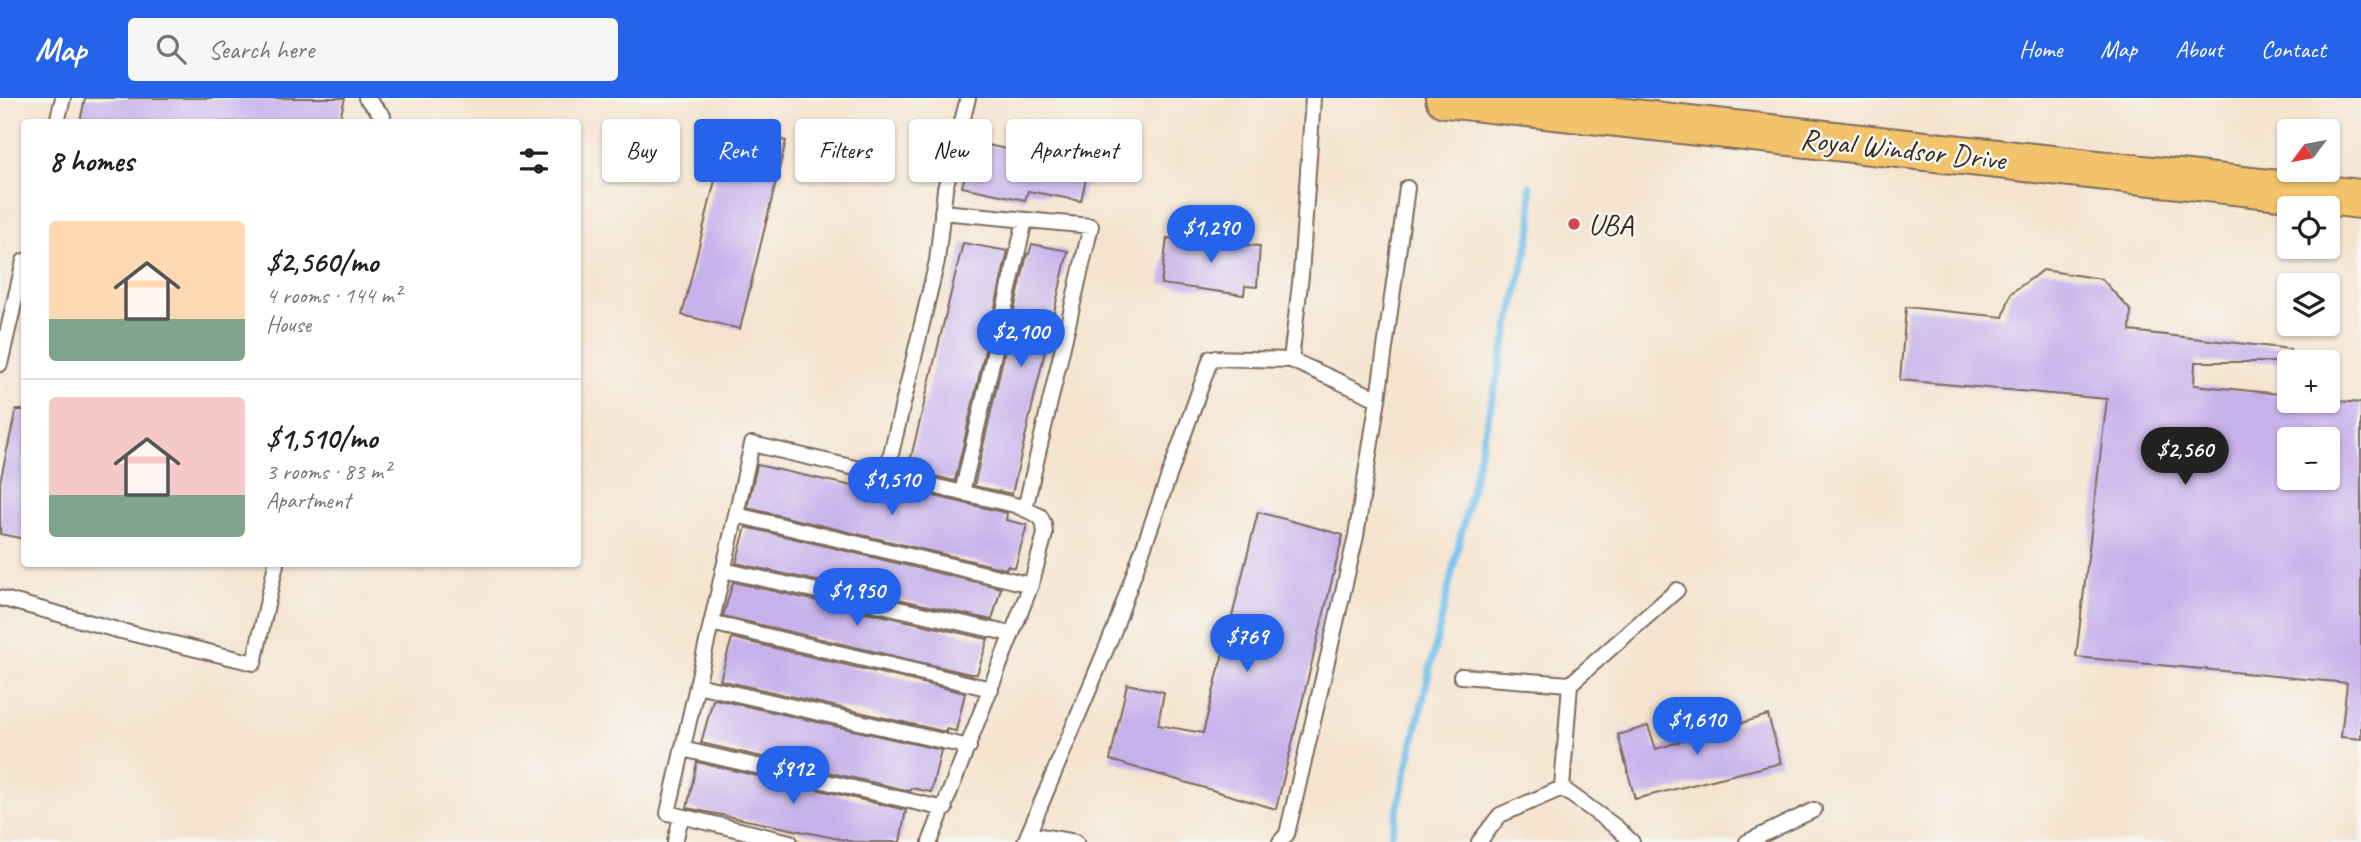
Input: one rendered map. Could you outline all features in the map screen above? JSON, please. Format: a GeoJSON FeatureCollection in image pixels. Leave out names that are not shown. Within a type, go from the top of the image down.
{"type":"FeatureCollection","features":[{"type":"Feature","properties":{"kind":"main road","name":"Royal Windsor Drive"},"geometry":{"type":"LineString","coordinates":[[1445,98],[1587,106],[2361,199]]}},
{"type":"Feature","properties":{"kind":"lane"},"geometry":{"type":"LineString","coordinates":[[58,119],[63,98]]}},
{"type":"Feature","properties":{"kind":"lane"},"geometry":{"type":"LineString","coordinates":[[366,98],[383,116],[382,119]]}},
{"type":"Feature","properties":{"kind":"lane"},"geometry":{"type":"LineString","coordinates":[[886,475],[937,261],[945,189],[968,98]]}},
{"type":"Feature","properties":{"kind":"lane"},"geometry":{"type":"LineString","coordinates":[[1292,360],[1301,275],[1313,98]]}},
{"type":"Feature","properties":{"kind":"lane"},"geometry":{"type":"LineString","coordinates":[[1280,842],[1287,834],[1356,536],[1407,188]]}},
{"type":"Feature","properties":{"kind":"lane"},"geometry":{"type":"LineString","coordinates":[[942,212],[1091,226],[1025,509]]}},
{"type":"Feature","properties":{"kind":"lane"},"geometry":{"type":"LineString","coordinates":[[961,493],[1025,220]]}},
{"type":"Feature","properties":{"kind":"lane"},"geometry":{"type":"LineString","coordinates":[[0,364],[21,274]]}},
{"type":"Feature","properties":{"kind":"lane"},"geometry":{"type":"LineString","coordinates":[[1076,842],[1026,838],[1114,630],[1211,358],[1292,360],[1378,399]]}},
{"type":"Feature","properties":{"kind":"lane"},"geometry":{"type":"LineString","coordinates":[[790,842],[668,813],[752,444],[1025,509],[1040,516],[1044,524],[1042,545],[1031,585],[930,842]]}},
{"type":"Feature","properties":{"kind":"lane"},"geometry":{"type":"LineString","coordinates":[[736,515],[1031,585]]}},
{"type":"Feature","properties":{"kind":"lane"},"geometry":{"type":"LineString","coordinates":[[0,598],[254,663],[275,567]]}},
{"type":"Feature","properties":{"kind":"lane"},"geometry":{"type":"LineString","coordinates":[[723,570],[1011,634]]}},
{"type":"Feature","properties":{"kind":"lane"},"geometry":{"type":"LineString","coordinates":[[1562,788],[1570,684],[1677,590]]}},
{"type":"Feature","properties":{"kind":"lane"},"geometry":{"type":"LineString","coordinates":[[711,623],[990,689]]}},
{"type":"Feature","properties":{"kind":"lane"},"geometry":{"type":"LineString","coordinates":[[1461,676],[1570,684]]}},
{"type":"Feature","properties":{"kind":"lane"},"geometry":{"type":"LineString","coordinates":[[697,685],[969,747]]}},
{"type":"Feature","properties":{"kind":"lane"},"geometry":{"type":"LineString","coordinates":[[682,749],[945,809]]}},
{"type":"Feature","properties":{"kind":"lane"},"geometry":{"type":"LineString","coordinates":[[1479,842],[1500,815],[1562,788]]}},
{"type":"Feature","properties":{"kind":"lane"},"geometry":{"type":"LineString","coordinates":[[1562,788],[1616,827],[1632,842]]}},
{"type":"Feature","properties":{"kind":"lane"},"geometry":{"type":"LineString","coordinates":[[1747,842],[1814,810]]}},
{"type":"Feature","properties":{"kind":"lane"},"geometry":{"type":"LineString","coordinates":[[674,842],[681,817]]}},
{"type":"Feature","properties":{"kind":"building"},"geometry":{"type":"Polygon","coordinates":[[[85,98],[345,98],[340,119],[81,119],[85,98]]]}},
{"type":"Feature","properties":{"kind":"building"},"geometry":{"type":"Polygon","coordinates":[[[781,140],[786,141],[781,161],[781,140]]]}},
{"type":"Feature","properties":{"kind":"building"},"geometry":{"type":"Polygon","coordinates":[[[992,146],[1006,149],[1006,182],[1085,182],[1081,201],[1028,191],[1025,200],[962,187],[963,182],[992,182],[992,146]]]}},
{"type":"Feature","properties":{"kind":"building"},"geometry":{"type":"Polygon","coordinates":[[[715,182],[776,182],[740,329],[682,315],[715,182]]]}},
{"type":"Feature","properties":{"kind":"building"},"geometry":{"type":"Polygon","coordinates":[[[1209,237],[1230,239],[1230,244],[1260,246],[1257,287],[1245,286],[1244,295],[1161,284],[1167,238],[1209,242],[1209,237]]]}},
{"type":"Feature","properties":{"kind":"building"},"geometry":{"type":"Polygon","coordinates":[[[963,243],[1008,251],[955,481],[908,470],[963,243]]]}},
{"type":"Feature","properties":{"kind":"building"},"geometry":{"type":"Polygon","coordinates":[[[1032,244],[1068,251],[1012,494],[974,486],[1027,254],[1032,244]]]}},
{"type":"Feature","properties":{"kind":"building"},"geometry":{"type":"Polygon","coordinates":[[[2043,270],[2102,279],[2131,311],[2130,331],[2290,349],[2277,350],[2277,362],[2195,362],[2194,385],[2277,394],[2277,413],[2340,413],[2340,401],[2361,403],[2361,739],[2341,737],[2347,683],[2076,657],[2107,399],[1900,380],[1906,307],[2003,317],[2011,293],[2043,270]]]}},
{"type":"Feature","properties":{"kind":"building"},"geometry":{"type":"Polygon","coordinates":[[[16,410],[21,410],[21,538],[0,534],[0,482],[16,410]]]}},
{"type":"Feature","properties":{"kind":"building"},"geometry":{"type":"Polygon","coordinates":[[[757,465],[902,497],[904,489],[1007,513],[1006,520],[1027,525],[1015,568],[1007,566],[1006,569],[747,508],[757,465]]]}},
{"type":"Feature","properties":{"kind":"building"},"geometry":{"type":"Polygon","coordinates":[[[1258,512],[1343,535],[1276,809],[1110,760],[1127,684],[1164,692],[1158,725],[1203,733],[1258,512]]]}},
{"type":"Feature","properties":{"kind":"building"},"geometry":{"type":"Polygon","coordinates":[[[746,527],[1001,588],[992,620],[736,563],[746,527]]]}},
{"type":"Feature","properties":{"kind":"building"},"geometry":{"type":"Polygon","coordinates":[[[733,582],[988,639],[977,674],[970,674],[723,616],[733,582]]]}},
{"type":"Feature","properties":{"kind":"building"},"geometry":{"type":"Polygon","coordinates":[[[732,638],[965,693],[956,731],[946,729],[946,732],[720,680],[732,638]]]}},
{"type":"Feature","properties":{"kind":"building"},"geometry":{"type":"Polygon","coordinates":[[[715,699],[941,750],[931,792],[911,788],[910,791],[701,743],[715,699]]]}},
{"type":"Feature","properties":{"kind":"building"},"geometry":{"type":"Polygon","coordinates":[[[1768,715],[1781,763],[1635,799],[1618,735],[1648,726],[1656,749],[1768,715]]]}},
{"type":"Feature","properties":{"kind":"building"},"geometry":{"type":"Polygon","coordinates":[[[697,762],[906,810],[900,842],[854,842],[687,808],[697,762]]]}},
{"type":"Feature","properties":{"kind":"waterway"},"geometry":{"type":"LineString","coordinates":[[1390,842],[1532,227],[1530,186]]}},
{"type":"Feature","properties":{"kind":"place","name":"UBA"},"geometry":{"type":"Point","coordinates":[1574,224]}}]}
